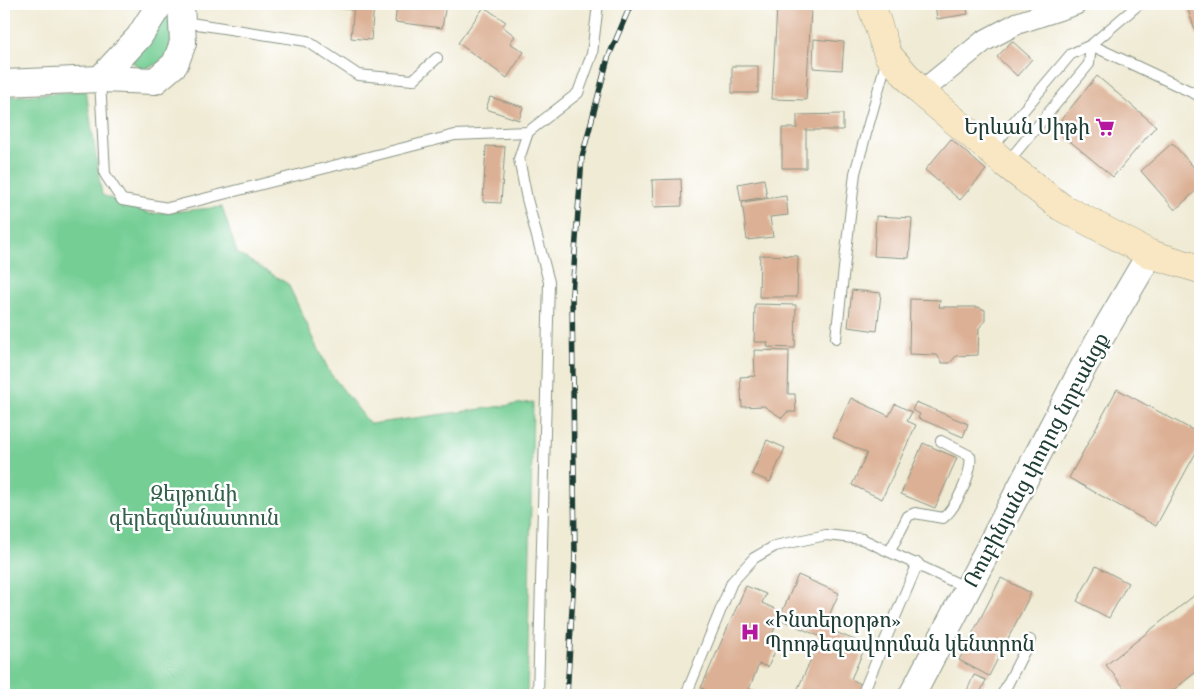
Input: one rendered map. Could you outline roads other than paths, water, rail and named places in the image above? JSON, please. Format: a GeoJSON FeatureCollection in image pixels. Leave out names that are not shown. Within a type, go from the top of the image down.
{"type":"FeatureCollection","features":[{"type":"Feature","properties":{"kind":"main road"},"geometry":{"type":"LineString","coordinates":[[871,4],[888,55],[921,92],[998,157],[1061,207],[1150,254],[1200,269]]}},
{"type":"Feature","properties":{"kind":"street"},"geometry":{"type":"LineString","coordinates":[[100,79],[139,37],[160,4]]}},
{"type":"Feature","properties":{"kind":"street"},"geometry":{"type":"LineString","coordinates":[[921,92],[984,42],[1018,23],[1076,4]]}},
{"type":"Feature","properties":{"kind":"street"},"geometry":{"type":"LineString","coordinates":[[4,83],[100,79],[154,81],[176,64],[183,43],[182,13]]}},
{"type":"Feature","properties":{"kind":"street","name":"Ռուբինյանց փողոց նրբանցք"},"geometry":{"type":"LineString","coordinates":[[912,695],[1084,366],[1150,254]]}},
{"type":"Feature","properties":{"kind":"lane"},"geometry":{"type":"LineString","coordinates":[[100,79],[105,174],[122,200],[168,208],[455,136],[528,132],[578,93],[592,54],[598,4]]}},
{"type":"Feature","properties":{"kind":"lane"},"geometry":{"type":"LineString","coordinates":[[998,157],[1071,54],[1091,45],[1139,4]]}},
{"type":"Feature","properties":{"kind":"lane"},"geometry":{"type":"LineString","coordinates":[[182,13],[308,41],[358,75],[413,80],[437,58]]}},
{"type":"Feature","properties":{"kind":"lane"},"geometry":{"type":"LineString","coordinates":[[1091,45],[1200,96]]}},
{"type":"Feature","properties":{"kind":"lane"},"geometry":{"type":"LineString","coordinates":[[998,157],[1089,64],[1091,45]]}},
{"type":"Feature","properties":{"kind":"lane"},"geometry":{"type":"LineString","coordinates":[[836,338],[855,173],[888,55]]}},
{"type":"Feature","properties":{"kind":"lane"},"geometry":{"type":"LineString","coordinates":[[528,132],[520,159],[527,199],[549,282],[538,695]]}},
{"type":"Feature","properties":{"kind":"lane"},"geometry":{"type":"LineString","coordinates":[[890,550],[908,516],[915,513],[943,518],[950,512],[956,502],[968,473],[970,456],[941,442]]}},
{"type":"Feature","properties":{"kind":"lane"},"geometry":{"type":"LineString","coordinates":[[686,695],[732,582],[754,558],[775,546],[826,535],[862,539],[890,550],[968,588]]}},
{"type":"Feature","properties":{"kind":"lane"},"geometry":{"type":"LineString","coordinates":[[862,695],[918,563]]}},
{"type":"Feature","properties":{"kind":"lane"},"geometry":{"type":"LineString","coordinates":[[1002,695],[1030,640]]}},
{"type":"Feature","properties":{"kind":"railway"},"geometry":{"type":"LineString","coordinates":[[567,695],[575,558],[572,294],[582,157],[608,58],[631,4]]}},
{"type":"Feature","properties":{"kind":"place","name":"Երևան Սիթի"},"geometry":{"type":"Point","coordinates":[1105,127]}},
{"type":"Feature","properties":{"kind":"place","name":"«Ինտերօրթո» Պրոթեզավորման կենտրոն"},"geometry":{"type":"Point","coordinates":[750,632]}},
{"type":"Feature","properties":{"kind":"park label","name":"Զեյթունի գերեզմանատուն"},"geometry":{"type":"Point","coordinates":[194,506]}}]}
